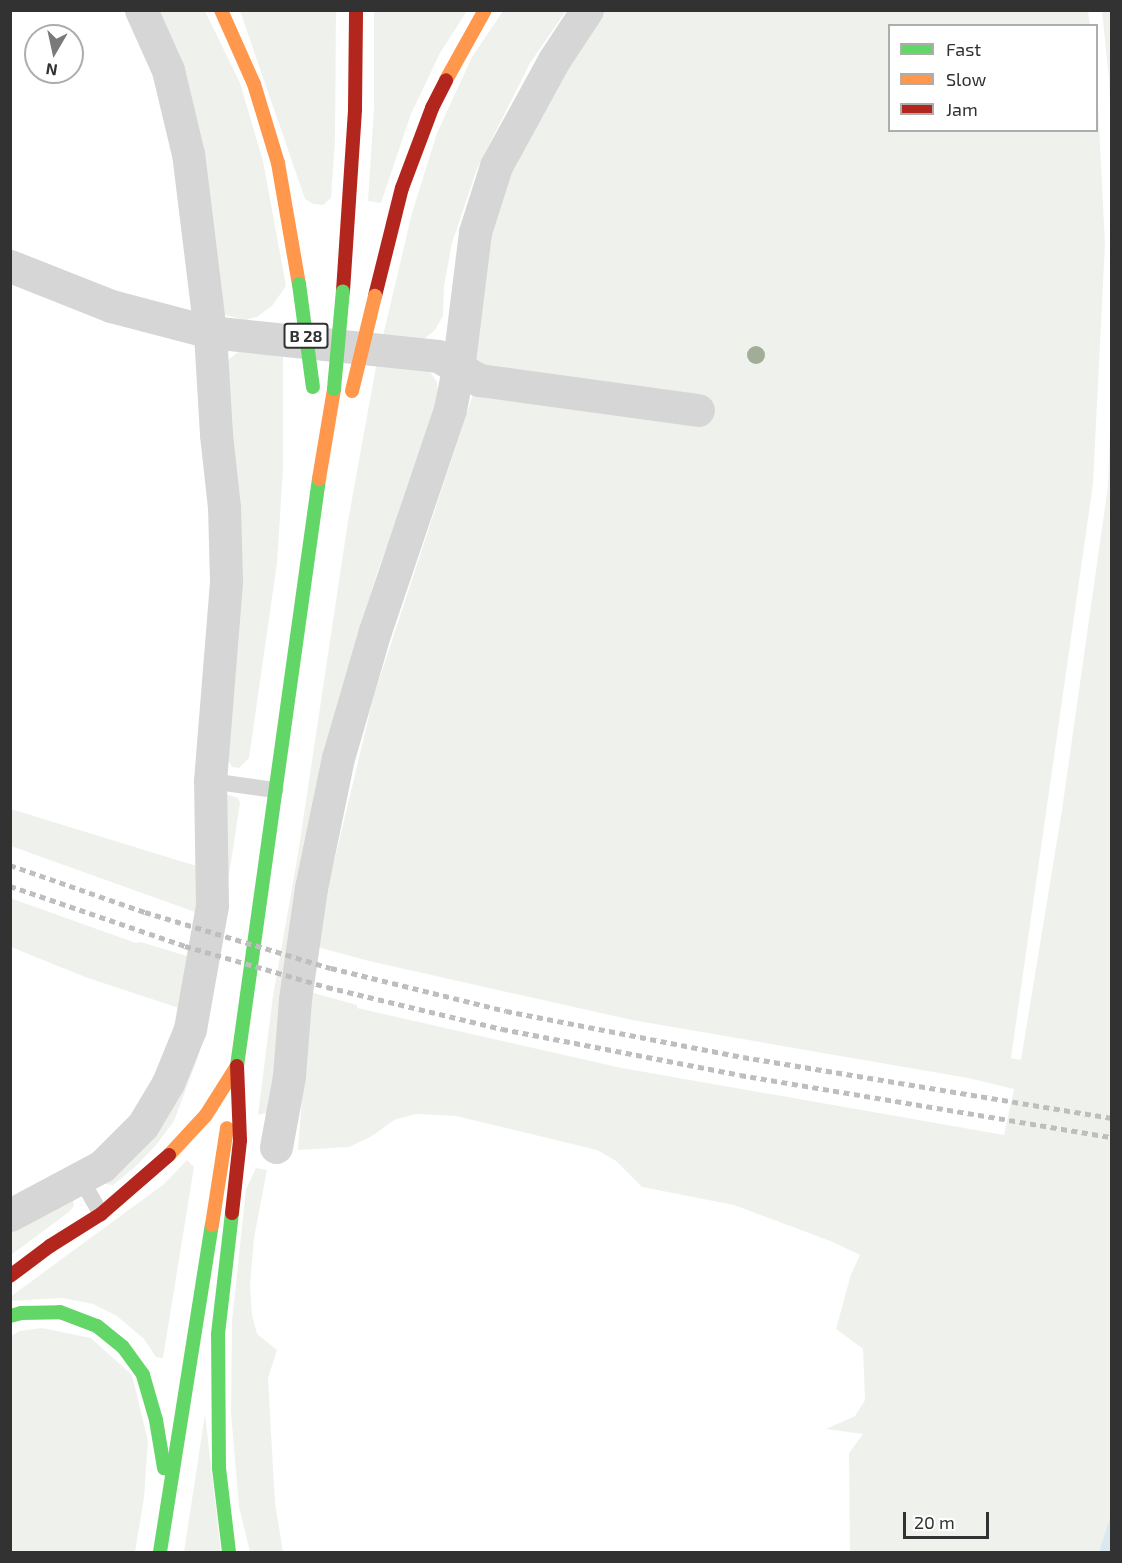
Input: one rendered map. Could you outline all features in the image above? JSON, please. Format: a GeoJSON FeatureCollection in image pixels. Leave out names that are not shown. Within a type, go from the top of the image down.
{"type":"FeatureCollection","features":[{"type":"Feature","properties":{"kind":"main road","name":"B 28"},"geometry":{"type":"LineString","coordinates":[[221,10],[254,84],[278,164],[316,397],[325,436]]}},
{"type":"Feature","properties":{"kind":"main road","name":"B 28"},"geometry":{"type":"LineString","coordinates":[[325,436],[334,389],[343,291],[355,109],[356,10]]}},
{"type":"Feature","properties":{"kind":"main road"},"geometry":{"type":"LineString","coordinates":[[160,1552],[237,1066],[325,436],[351,390],[402,188],[432,108],[471,31],[485,10]]}},
{"type":"Feature","properties":{"kind":"main road"},"geometry":{"type":"LineString","coordinates":[[229,1552],[219,1468],[218,1334],[240,1140],[237,1066]]}},
{"type":"Feature","properties":{"kind":"main road"},"geometry":{"type":"LineString","coordinates":[[10,1276],[50,1246],[101,1214],[156,1169],[206,1114],[237,1066]]}},
{"type":"Feature","properties":{"kind":"main road"},"geometry":{"type":"LineString","coordinates":[[10,1316],[21,1313],[60,1312],[97,1326],[123,1347],[143,1375],[156,1420],[169,1494]]}},
{"type":"Feature","properties":{"kind":"street"},"geometry":{"type":"LineString","coordinates":[[10,1215],[81,1179],[119,1151],[143,1125],[168,1083],[190,1029],[212,906],[210,781],[226,581],[224,507],[216,434],[210,332],[188,154],[168,70],[141,10]]}},
{"type":"Feature","properties":{"kind":"street"},"geometry":{"type":"LineString","coordinates":[[276,1147],[289,1076],[295,999],[311,888],[338,758],[375,632],[450,410],[458,369],[474,232],[496,166],[554,60],[587,10]]}},
{"type":"Feature","properties":{"kind":"street"},"geometry":{"type":"LineString","coordinates":[[10,266],[111,306],[210,332],[438,356],[479,380],[698,410]]}},
{"type":"Feature","properties":{"kind":"lane"},"geometry":{"type":"LineString","coordinates":[[210,781],[275,790]]}},
{"type":"Feature","properties":{"kind":"lane"},"geometry":{"type":"LineString","coordinates":[[240,1140],[276,1147]]}},
{"type":"Feature","properties":{"kind":"lane"},"geometry":{"type":"LineString","coordinates":[[81,1179],[101,1214]]}},
{"type":"Feature","properties":{"kind":"shaded area"},"geometry":{"type":"Polygon","coordinates":[[[143,11],[205,11],[240,83],[263,161],[286,286],[272,306],[257,317],[245,320],[217,313],[143,11]]]}},
{"type":"Feature","properties":{"kind":"shaded area"},"geometry":{"type":"Polygon","coordinates":[[[240,11],[336,11],[335,139],[331,198],[323,205],[313,204],[305,199],[240,11]]]}},
{"type":"Feature","properties":{"kind":"shaded area"},"geometry":{"type":"Polygon","coordinates":[[[374,11],[467,11],[440,53],[411,114],[381,203],[368,201],[374,107],[374,11]]]}},
{"type":"Feature","properties":{"kind":"shaded area"},"geometry":{"type":"Polygon","coordinates":[[[503,11],[566,11],[530,63],[477,169],[452,243],[444,286],[443,316],[435,330],[424,339],[382,340],[412,213],[437,133],[472,57],[503,11]]]}},
{"type":"Feature","properties":{"kind":"shaded area"},"geometry":{"type":"Polygon","coordinates":[[[604,11],[1088,11],[1090,24],[888,24],[888,132],[1098,132],[1098,105],[1105,244],[1093,484],[1011,1058],[1021,1060],[1062,810],[1108,486],[1111,399],[1112,1516],[1099,1552],[850,1552],[849,1453],[863,1434],[826,1429],[855,1416],[865,1400],[863,1349],[836,1329],[851,1274],[860,1255],[833,1242],[734,1205],[642,1187],[616,1161],[597,1150],[456,1116],[416,1114],[394,1120],[372,1136],[349,1147],[298,1150],[310,992],[357,1005],[357,1008],[622,1068],[1004,1135],[1014,1089],[968,1078],[632,1020],[369,961],[317,947],[324,904],[374,695],[480,373],[471,349],[480,274],[513,160],[555,82],[604,11]]]}},
{"type":"Feature","properties":{"kind":"shaded area"},"geometry":{"type":"Polygon","coordinates":[[[1102,11],[1111,11],[1111,131],[1109,79],[1102,11]]]}},
{"type":"Feature","properties":{"kind":"shaded area"},"geometry":{"type":"Polygon","coordinates":[[[242,349],[283,352],[283,470],[277,563],[249,758],[239,768],[232,767],[224,753],[223,376],[229,359],[242,349]]]}},
{"type":"Feature","properties":{"kind":"shaded area"},"geometry":{"type":"Polygon","coordinates":[[[377,361],[429,370],[437,382],[438,395],[434,420],[377,573],[342,690],[267,1113],[258,1115],[273,996],[298,854],[348,521],[377,361]]]}},
{"type":"Feature","properties":{"kind":"shaded area"},"geometry":{"type":"Polygon","coordinates":[[[229,795],[238,798],[240,803],[208,1013],[198,1057],[174,1121],[156,1145],[134,1168],[113,1185],[106,1184],[157,1116],[222,798],[229,795]]]}},
{"type":"Feature","properties":{"kind":"shaded area"},"geometry":{"type":"Polygon","coordinates":[[[11,809],[203,868],[195,912],[11,846],[11,809]]]}},
{"type":"Feature","properties":{"kind":"shaded area"},"geometry":{"type":"Polygon","coordinates":[[[10,898],[136,943],[141,942],[200,960],[188,1011],[85,977],[11,947],[10,898]]]}},
{"type":"Feature","properties":{"kind":"shaded area"},"geometry":{"type":"Polygon","coordinates":[[[187,1160],[194,1167],[163,1358],[156,1357],[144,1339],[117,1316],[93,1304],[62,1298],[11,1301],[10,1297],[164,1184],[187,1160]]]}},
{"type":"Feature","properties":{"kind":"shaded area"},"geometry":{"type":"Polygon","coordinates":[[[256,1168],[267,1170],[254,1238],[250,1286],[252,1315],[257,1334],[277,1350],[268,1378],[275,1503],[283,1552],[250,1552],[239,1507],[231,1413],[232,1321],[246,1189],[256,1168]]]}},
{"type":"Feature","properties":{"kind":"shaded area"},"geometry":{"type":"Polygon","coordinates":[[[73,1200],[74,1206],[69,1212],[11,1255],[11,1222],[73,1200]]]}},
{"type":"Feature","properties":{"kind":"shaded area"},"geometry":{"type":"Polygon","coordinates":[[[42,1328],[91,1338],[132,1375],[148,1441],[144,1498],[135,1552],[11,1552],[11,1336],[20,1331],[42,1328]]]}},
{"type":"Feature","properties":{"kind":"shaded area"},"geometry":{"type":"Polygon","coordinates":[[[205,1414],[221,1552],[184,1552],[205,1414]]]}},
{"type":"Feature","properties":{"kind":"shaded area"},"geometry":{"type":"Polygon","coordinates":[[[1111,1516],[1111,1552],[1099,1552],[1110,1518],[1111,1516]]]}},
{"type":"Feature","properties":{"kind":"railway"},"geometry":{"type":"LineString","coordinates":[[10,865],[145,912],[331,968],[506,1011],[743,1057],[1112,1118]]}},
{"type":"Feature","properties":{"kind":"railway"},"geometry":{"type":"LineString","coordinates":[[10,886],[185,946],[327,987],[502,1029],[740,1075],[1112,1137]]}},
{"type":"Feature","properties":{"kind":"traffic: fast"},"geometry":{"type":"LineString","coordinates":[[299,284],[313,387]]}},
{"type":"Feature","properties":{"kind":"traffic: fast"},"geometry":{"type":"LineString","coordinates":[[334,389],[343,291]]}},
{"type":"Feature","properties":{"kind":"traffic: fast"},"geometry":{"type":"LineString","coordinates":[[237,1066],[319,479]]}},
{"type":"Feature","properties":{"kind":"traffic: fast"},"geometry":{"type":"LineString","coordinates":[[229,1552],[219,1468],[218,1334],[232,1213]]}},
{"type":"Feature","properties":{"kind":"traffic: fast"},"geometry":{"type":"LineString","coordinates":[[160,1552],[212,1225]]}},
{"type":"Feature","properties":{"kind":"traffic: fast"},"geometry":{"type":"LineString","coordinates":[[10,1316],[21,1313],[60,1312],[97,1326],[123,1347],[143,1375],[156,1420],[164,1468]]}},
{"type":"Feature","properties":{"kind":"traffic: slow"},"geometry":{"type":"LineString","coordinates":[[221,10],[254,84],[278,163],[299,284]]}},
{"type":"Feature","properties":{"kind":"traffic: slow"},"geometry":{"type":"LineString","coordinates":[[446,80],[485,10]]}},
{"type":"Feature","properties":{"kind":"traffic: slow"},"geometry":{"type":"LineString","coordinates":[[352,391],[375,296]]}},
{"type":"Feature","properties":{"kind":"traffic: slow"},"geometry":{"type":"LineString","coordinates":[[319,479],[334,389]]}},
{"type":"Feature","properties":{"kind":"traffic: slow"},"geometry":{"type":"LineString","coordinates":[[169,1155],[206,1115],[237,1066]]}},
{"type":"Feature","properties":{"kind":"traffic: slow"},"geometry":{"type":"LineString","coordinates":[[212,1225],[227,1128]]}},
{"type":"Feature","properties":{"kind":"traffic: jam"},"geometry":{"type":"LineString","coordinates":[[343,291],[355,109],[356,10]]}},
{"type":"Feature","properties":{"kind":"traffic: jam"},"geometry":{"type":"LineString","coordinates":[[375,296],[402,188],[432,108],[446,80]]}},
{"type":"Feature","properties":{"kind":"traffic: jam"},"geometry":{"type":"LineString","coordinates":[[232,1213],[240,1140],[237,1066]]}},
{"type":"Feature","properties":{"kind":"traffic: jam"},"geometry":{"type":"LineString","coordinates":[[10,1276],[50,1246],[101,1214],[169,1155]]}}]}
